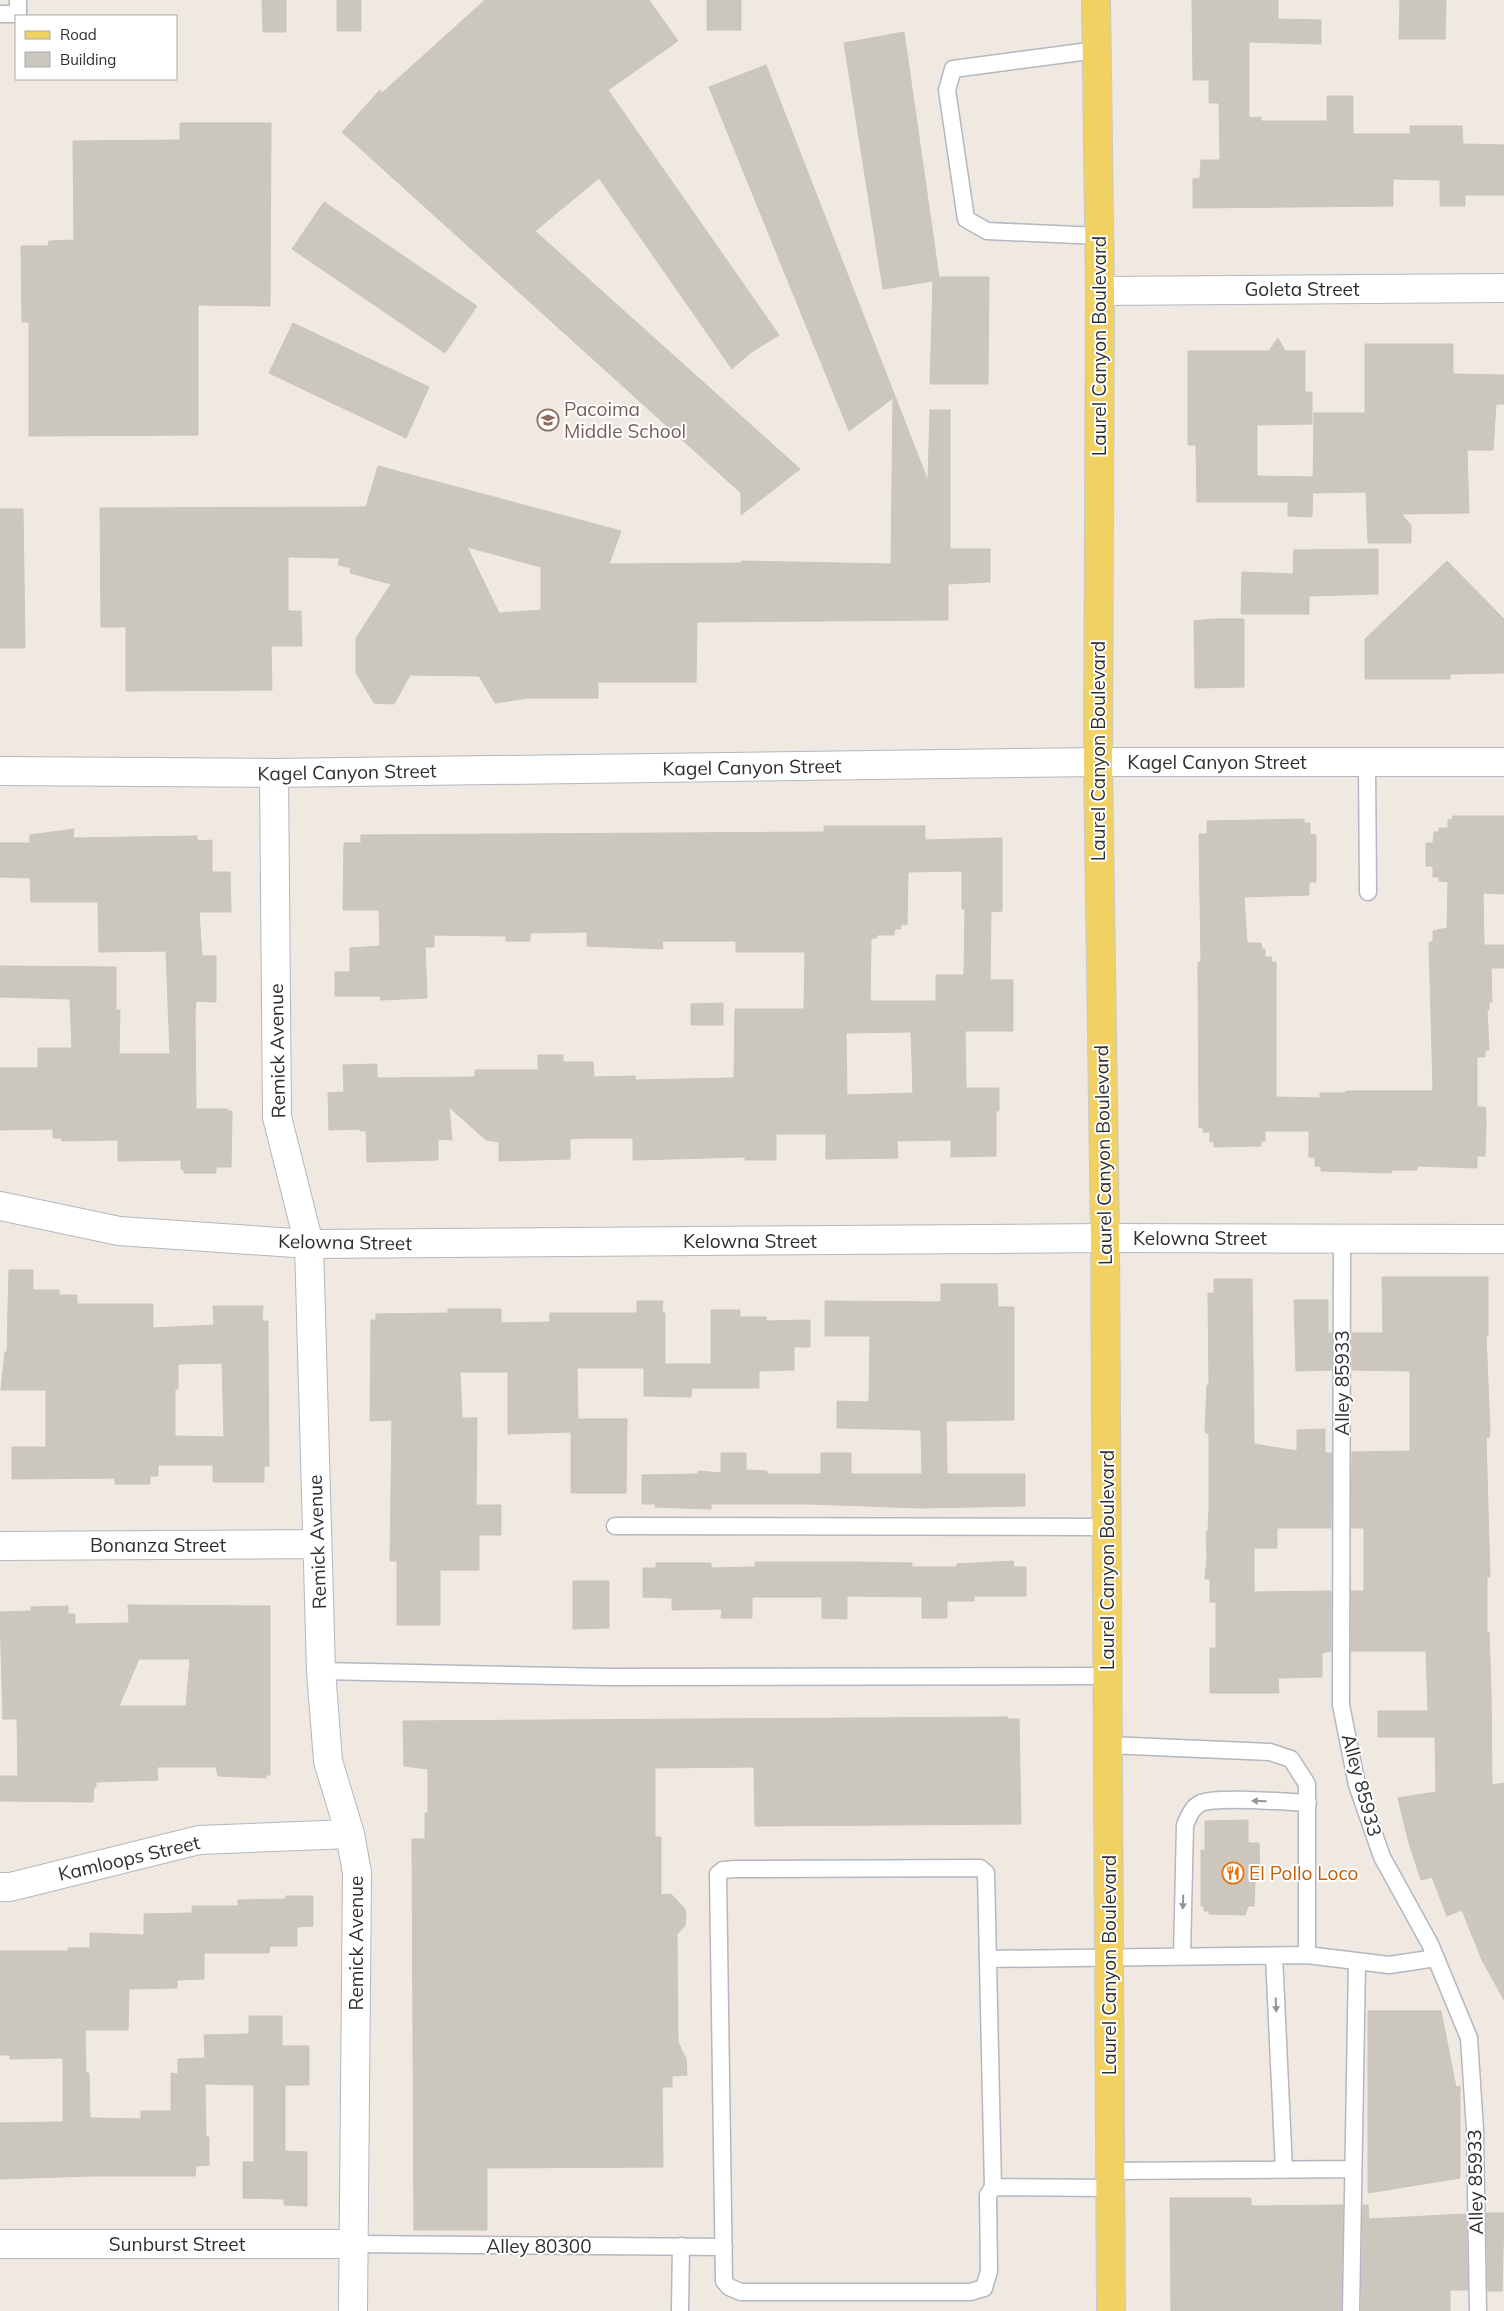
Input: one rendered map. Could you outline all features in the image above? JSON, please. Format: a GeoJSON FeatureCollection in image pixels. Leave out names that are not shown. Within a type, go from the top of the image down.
{"type":"FeatureCollection","features":[{"type":"Feature","properties":{"kind":"main road","name":"Laurel Canyon Boulevard"},"geometry":{"type":"LineString","coordinates":[[1096,0],[1100,236],[1098,762],[1105,1238],[1111,2311]]}},
{"type":"Feature","properties":{"kind":"street","name":"Goleta Street"},"geometry":{"type":"LineString","coordinates":[[1100,291],[1504,288]]}},
{"type":"Feature","properties":{"kind":"street","name":"Kagel Canyon Street"},"geometry":{"type":"LineString","coordinates":[[0,771],[274,773],[1098,762],[1504,762]]}},
{"type":"Feature","properties":{"kind":"street","name":"Remick Avenue"},"geometry":{"type":"LineString","coordinates":[[274,773],[277,1118],[309,1244],[321,1671],[328,1761],[350,1834],[357,1873],[353,2311]]}},
{"type":"Feature","properties":{"kind":"street","name":"Kelowna Street"},"geometry":{"type":"LineString","coordinates":[[0,1206],[119,1232],[309,1244],[1105,1238],[1504,1238]]}},
{"type":"Feature","properties":{"kind":"street","name":"Bonanza Street"},"geometry":{"type":"LineString","coordinates":[[0,1546],[317,1544]]}},
{"type":"Feature","properties":{"kind":"street","name":"Kamloops Street"},"geometry":{"type":"LineString","coordinates":[[0,1888],[199,1840],[350,1834]]}},
{"type":"Feature","properties":{"kind":"street","name":"Sunburst Street"},"geometry":{"type":"LineString","coordinates":[[0,2244],[354,2244]]}},
{"type":"Feature","properties":{"kind":"lane"},"geometry":{"type":"LineString","coordinates":[[0,14],[18,14],[18,0]]}},
{"type":"Feature","properties":{"kind":"lane"},"geometry":{"type":"LineString","coordinates":[[1097,50],[953,69],[947,90],[966,219],[987,231],[1100,236]]}},
{"type":"Feature","properties":{"kind":"lane"},"geometry":{"type":"LineString","coordinates":[[1367,762],[1368,892]]}},
{"type":"Feature","properties":{"kind":"lane","name":"Alley 85933"},"geometry":{"type":"LineString","coordinates":[[1342,1238],[1341,1705],[1357,1785],[1382,1857],[1436,1958],[1469,2038],[1475,2130],[1478,2311]]}},
{"type":"Feature","properties":{"kind":"lane"},"geometry":{"type":"LineString","coordinates":[[615,1526],[1106,1527]]}},
{"type":"Feature","properties":{"kind":"lane"},"geometry":{"type":"LineString","coordinates":[[321,1671],[610,1677],[1107,1676]]}},
{"type":"Feature","properties":{"kind":"lane"},"geometry":{"type":"LineString","coordinates":[[1108,1745],[1270,1752],[1290,1759],[1307,1784],[1307,1955]]}},
{"type":"Feature","properties":{"kind":"lane"},"geometry":{"type":"LineString","coordinates":[[1182,1956],[1185,1825],[1191,1811],[1201,1803],[1216,1800],[1308,1803]]}},
{"type":"Feature","properties":{"kind":"lane"},"geometry":{"type":"LineString","coordinates":[[980,1868],[986,1873],[988,1959],[993,2187],[988,2195],[989,2271],[988,2281],[984,2288],[970,2292],[740,2292],[729,2287],[724,2281],[718,1874],[723,1870],[735,1869],[980,1868]]}},
{"type":"Feature","properties":{"kind":"lane"},"geometry":{"type":"LineString","coordinates":[[988,1959],[1307,1955],[1389,1965],[1436,1958]]}},
{"type":"Feature","properties":{"kind":"lane"},"geometry":{"type":"LineString","coordinates":[[1274,1956],[1284,2170]]}},
{"type":"Feature","properties":{"kind":"lane"},"geometry":{"type":"LineString","coordinates":[[1350,2311],[1357,1961]]}},
{"type":"Feature","properties":{"kind":"lane"},"geometry":{"type":"LineString","coordinates":[[993,2187],[1284,2170],[1353,2169]]}},
{"type":"Feature","properties":{"kind":"lane","name":"Alley 80300"},"geometry":{"type":"LineString","coordinates":[[354,2244],[724,2247]]}},
{"type":"Feature","properties":{"kind":"lane"},"geometry":{"type":"LineString","coordinates":[[680,2311],[681,2246]]}},
{"type":"Feature","properties":{"kind":"building"},"geometry":{"type":"Polygon","coordinates":[[[262,0],[286,0],[286,32],[263,32],[262,0]]]}},
{"type":"Feature","properties":{"kind":"building"},"geometry":{"type":"Polygon","coordinates":[[[337,0],[361,0],[361,31],[337,31],[337,0]]]}},
{"type":"Feature","properties":{"kind":"building"},"geometry":{"type":"Polygon","coordinates":[[[485,0],[649,0],[678,41],[608,90],[779,335],[750,353],[732,369],[599,178],[535,231],[800,469],[741,515],[741,493],[342,132],[380,90],[382,93],[485,0]]]}},
{"type":"Feature","properties":{"kind":"building"},"geometry":{"type":"Polygon","coordinates":[[[707,0],[741,0],[741,30],[707,30],[707,0]]]}},
{"type":"Feature","properties":{"kind":"building"},"geometry":{"type":"Polygon","coordinates":[[[1192,0],[1278,0],[1278,19],[1321,20],[1321,44],[1249,42],[1249,118],[1261,117],[1261,121],[1327,121],[1327,96],[1353,96],[1353,134],[1410,134],[1410,126],[1462,126],[1463,144],[1504,145],[1504,195],[1465,195],[1465,206],[1440,206],[1440,180],[1393,179],[1393,206],[1193,208],[1193,179],[1200,178],[1201,160],[1220,160],[1219,103],[1209,103],[1209,80],[1193,80],[1192,0]]]}},
{"type":"Feature","properties":{"kind":"building"},"geometry":{"type":"Polygon","coordinates":[[[1400,0],[1446,0],[1445,39],[1399,39],[1400,0]]]}},
{"type":"Feature","properties":{"kind":"building"},"geometry":{"type":"Polygon","coordinates":[[[904,32],[939,277],[989,277],[988,384],[930,384],[933,281],[883,289],[844,43],[904,32]]]}},
{"type":"Feature","properties":{"kind":"building"},"geometry":{"type":"Polygon","coordinates":[[[766,65],[928,481],[930,410],[950,410],[950,549],[990,549],[990,582],[948,584],[948,620],[697,622],[696,682],[598,682],[598,698],[528,698],[495,703],[479,676],[410,675],[394,704],[374,703],[356,673],[356,638],[391,584],[350,573],[351,568],[338,565],[340,558],[288,557],[288,611],[301,611],[302,646],[271,646],[272,690],[126,691],[126,627],[101,627],[100,508],[366,507],[378,466],[621,531],[609,564],[742,563],[741,561],[891,564],[893,398],[849,431],[709,87],[766,65]],[[467,547],[499,613],[541,610],[541,567],[467,547]]]}},
{"type":"Feature","properties":{"kind":"building"},"geometry":{"type":"Polygon","coordinates":[[[180,123],[271,123],[270,306],[198,305],[198,435],[29,436],[29,322],[22,322],[21,246],[48,246],[49,241],[74,240],[73,141],[180,140],[180,123]]]}},
{"type":"Feature","properties":{"kind":"building"},"geometry":{"type":"Polygon","coordinates":[[[324,202],[477,306],[445,353],[292,249],[324,202]]]}},
{"type":"Feature","properties":{"kind":"building"},"geometry":{"type":"Polygon","coordinates":[[[293,323],[429,387],[406,438],[269,373],[293,323]]]}},
{"type":"Feature","properties":{"kind":"building"},"geometry":{"type":"Polygon","coordinates":[[[1278,338],[1285,351],[1305,351],[1305,392],[1312,392],[1312,424],[1257,425],[1257,476],[1313,477],[1312,517],[1288,516],[1288,502],[1197,502],[1196,445],[1188,445],[1188,351],[1269,351],[1278,338]]]}},
{"type":"Feature","properties":{"kind":"building"},"geometry":{"type":"Polygon","coordinates":[[[1365,344],[1453,344],[1453,374],[1504,375],[1504,404],[1496,404],[1493,450],[1467,450],[1469,513],[1401,514],[1411,525],[1411,543],[1368,543],[1366,492],[1313,493],[1314,413],[1365,413],[1365,344]]]}},
{"type":"Feature","properties":{"kind":"building"},"geometry":{"type":"Polygon","coordinates":[[[0,509],[23,509],[25,648],[0,648],[0,509]]]}},
{"type":"Feature","properties":{"kind":"building"},"geometry":{"type":"Polygon","coordinates":[[[1378,549],[1378,594],[1309,596],[1309,614],[1241,614],[1242,572],[1293,574],[1294,550],[1378,549]]]}},
{"type":"Feature","properties":{"kind":"building"},"geometry":{"type":"Polygon","coordinates":[[[1447,561],[1504,619],[1504,673],[1450,674],[1450,679],[1365,679],[1365,639],[1447,561]]]}},
{"type":"Feature","properties":{"kind":"building"},"geometry":{"type":"Polygon","coordinates":[[[1244,619],[1244,687],[1195,688],[1194,621],[1244,619]]]}},
{"type":"Feature","properties":{"kind":"building"},"geometry":{"type":"Polygon","coordinates":[[[1453,816],[1504,816],[1504,894],[1483,893],[1484,945],[1504,945],[1504,968],[1491,968],[1492,1002],[1489,1002],[1489,1010],[1487,1010],[1489,1050],[1485,1050],[1485,1057],[1477,1057],[1477,1107],[1485,1107],[1486,1122],[1485,1156],[1477,1156],[1477,1168],[1417,1166],[1417,1170],[1392,1170],[1391,1173],[1321,1171],[1321,1166],[1315,1166],[1315,1157],[1309,1157],[1309,1131],[1265,1131],[1265,1141],[1261,1141],[1261,1146],[1214,1147],[1214,1141],[1210,1142],[1210,1132],[1203,1132],[1203,1127],[1199,1128],[1198,962],[1201,962],[1199,834],[1207,834],[1207,821],[1304,819],[1304,823],[1310,823],[1310,834],[1316,835],[1316,882],[1309,882],[1309,895],[1244,897],[1247,943],[1261,943],[1262,949],[1265,949],[1265,957],[1272,957],[1271,962],[1276,962],[1276,1097],[1320,1098],[1320,1093],[1346,1093],[1346,1091],[1433,1091],[1429,942],[1433,942],[1433,931],[1447,928],[1448,882],[1439,881],[1439,877],[1433,877],[1433,866],[1426,866],[1426,843],[1433,843],[1434,832],[1439,832],[1439,828],[1448,828],[1448,820],[1452,819],[1453,816]]]}},
{"type":"Feature","properties":{"kind":"building"},"geometry":{"type":"Polygon","coordinates":[[[824,826],[925,826],[925,840],[1002,838],[1002,911],[991,912],[990,980],[1013,980],[1013,1031],[965,1031],[966,1088],[999,1088],[999,1111],[996,1111],[996,1156],[951,1157],[951,1140],[897,1141],[898,1158],[826,1159],[826,1134],[776,1134],[776,1160],[745,1160],[745,1157],[633,1160],[633,1138],[583,1138],[570,1139],[570,1159],[499,1161],[499,1142],[486,1140],[449,1107],[452,1140],[438,1139],[438,1160],[367,1162],[366,1131],[360,1131],[360,1129],[329,1130],[328,1093],[344,1092],[343,1065],[377,1064],[377,1078],[475,1077],[475,1070],[538,1070],[538,1055],[563,1055],[563,1062],[593,1062],[594,1077],[635,1076],[635,1080],[734,1078],[735,1009],[804,1009],[805,952],[736,952],[736,941],[662,941],[663,949],[587,946],[587,932],[530,933],[530,941],[506,941],[506,936],[434,935],[434,947],[425,947],[427,998],[380,1000],[381,996],[335,996],[335,972],[350,972],[350,948],[380,946],[379,910],[343,910],[344,843],[361,843],[361,835],[824,832],[824,826]],[[962,871],[908,872],[907,925],[901,924],[901,929],[895,929],[894,935],[877,935],[877,938],[871,938],[870,1001],[936,1001],[936,975],[964,975],[965,909],[962,909],[962,871]],[[911,1032],[846,1033],[847,1095],[913,1093],[911,1032]]]}},
{"type":"Feature","properties":{"kind":"building"},"geometry":{"type":"Polygon","coordinates":[[[74,829],[73,838],[197,836],[197,841],[212,840],[212,872],[230,872],[231,912],[199,912],[202,956],[216,956],[216,1002],[196,1001],[195,1014],[196,1109],[228,1109],[228,1111],[232,1111],[231,1167],[216,1167],[216,1173],[184,1173],[184,1170],[181,1169],[181,1160],[118,1161],[118,1140],[62,1141],[62,1138],[53,1138],[53,1129],[0,1130],[0,1068],[38,1068],[38,1048],[72,1048],[70,999],[0,997],[0,966],[116,967],[116,1010],[120,1010],[119,1054],[170,1054],[166,951],[99,952],[98,902],[31,902],[30,878],[0,877],[0,843],[30,843],[30,835],[74,829]]]}},
{"type":"Feature","properties":{"kind":"building"},"geometry":{"type":"Polygon","coordinates":[[[723,1003],[723,1025],[691,1025],[691,1004],[723,1003]]]}},
{"type":"Feature","properties":{"kind":"building"},"geometry":{"type":"Polygon","coordinates":[[[9,1270],[33,1270],[33,1290],[59,1290],[59,1295],[77,1295],[77,1304],[153,1304],[153,1328],[214,1325],[213,1306],[263,1306],[262,1321],[268,1321],[269,1466],[264,1466],[264,1482],[213,1482],[213,1465],[158,1465],[158,1476],[150,1476],[150,1484],[115,1484],[115,1478],[12,1479],[12,1447],[46,1447],[46,1390],[1,1390],[5,1352],[7,1352],[9,1270]],[[222,1363],[178,1364],[178,1389],[175,1389],[175,1436],[224,1437],[222,1363]]]}},
{"type":"Feature","properties":{"kind":"building"},"geometry":{"type":"Polygon","coordinates":[[[1382,1277],[1488,1277],[1488,1336],[1486,1336],[1490,1430],[1489,1437],[1486,1438],[1490,1577],[1487,1577],[1487,1632],[1489,1632],[1491,1690],[1492,1785],[1504,1783],[1504,2000],[1482,1960],[1462,1910],[1447,1916],[1432,1877],[1421,1880],[1408,1840],[1398,1798],[1436,1792],[1435,1737],[1378,1737],[1378,1711],[1428,1711],[1426,1651],[1351,1651],[1351,1591],[1364,1591],[1364,1528],[1351,1528],[1352,1452],[1410,1451],[1410,1371],[1352,1370],[1352,1333],[1383,1333],[1382,1277]]]}},
{"type":"Feature","properties":{"kind":"building"},"geometry":{"type":"Polygon","coordinates":[[[1214,1279],[1252,1279],[1254,1444],[1297,1451],[1297,1430],[1325,1429],[1325,1453],[1332,1453],[1331,1528],[1277,1528],[1277,1548],[1254,1548],[1254,1592],[1331,1591],[1331,1651],[1322,1653],[1322,1677],[1278,1678],[1279,1693],[1210,1693],[1210,1648],[1216,1648],[1216,1602],[1210,1602],[1210,1579],[1205,1579],[1207,1557],[1206,1532],[1208,1531],[1209,1510],[1209,1434],[1205,1432],[1207,1385],[1209,1385],[1208,1293],[1214,1293],[1214,1279]]]}},
{"type":"Feature","properties":{"kind":"building"},"geometry":{"type":"Polygon","coordinates":[[[941,1284],[997,1284],[998,1307],[1014,1307],[1014,1420],[946,1421],[947,1474],[1025,1474],[1025,1506],[921,1508],[811,1504],[711,1504],[711,1509],[655,1507],[656,1504],[642,1504],[642,1475],[698,1474],[698,1471],[721,1473],[721,1453],[746,1453],[746,1470],[767,1471],[767,1474],[821,1474],[821,1453],[851,1453],[851,1474],[922,1474],[921,1430],[837,1428],[837,1401],[867,1402],[869,1400],[870,1336],[825,1336],[825,1301],[941,1302],[941,1284]]]}},
{"type":"Feature","properties":{"kind":"building"},"geometry":{"type":"Polygon","coordinates":[[[1294,1300],[1328,1300],[1328,1333],[1332,1333],[1332,1370],[1296,1371],[1294,1300]]]}},
{"type":"Feature","properties":{"kind":"building"},"geometry":{"type":"Polygon","coordinates":[[[637,1301],[663,1301],[662,1313],[665,1313],[665,1364],[711,1364],[711,1310],[740,1310],[740,1317],[766,1317],[766,1321],[810,1320],[810,1347],[794,1347],[794,1370],[759,1371],[759,1388],[692,1388],[691,1397],[644,1396],[644,1368],[577,1368],[578,1419],[627,1419],[626,1493],[571,1493],[571,1432],[508,1434],[508,1372],[460,1372],[462,1418],[477,1418],[476,1505],[501,1505],[501,1535],[479,1535],[479,1570],[440,1570],[440,1625],[397,1625],[397,1561],[390,1561],[392,1420],[370,1421],[371,1320],[376,1320],[376,1314],[448,1313],[448,1309],[501,1309],[501,1323],[550,1322],[550,1313],[637,1313],[637,1301]]]}},
{"type":"Feature","properties":{"kind":"building"},"geometry":{"type":"Polygon","coordinates":[[[1013,1561],[1014,1567],[1026,1567],[1026,1596],[974,1596],[974,1601],[947,1601],[947,1618],[922,1618],[922,1597],[847,1596],[847,1619],[822,1618],[822,1597],[752,1597],[752,1618],[721,1618],[722,1609],[672,1610],[672,1598],[643,1597],[643,1568],[656,1568],[656,1563],[711,1563],[711,1568],[755,1567],[755,1562],[912,1563],[912,1567],[957,1567],[957,1564],[1013,1561]]]}},
{"type":"Feature","properties":{"kind":"building"},"geometry":{"type":"Polygon","coordinates":[[[573,1581],[609,1581],[609,1628],[573,1629],[573,1581]]]}},
{"type":"Feature","properties":{"kind":"building"},"geometry":{"type":"Polygon","coordinates":[[[128,1605],[270,1606],[270,1775],[266,1775],[266,1778],[218,1776],[216,1767],[157,1767],[158,1780],[96,1782],[93,1802],[0,1801],[0,1776],[18,1776],[17,1719],[3,1719],[0,1612],[31,1611],[31,1607],[68,1606],[68,1614],[75,1614],[75,1624],[129,1623],[128,1605]],[[139,1659],[119,1706],[186,1706],[190,1659],[139,1659]]]}},
{"type":"Feature","properties":{"kind":"building"},"geometry":{"type":"Polygon","coordinates":[[[1008,1717],[1007,1719],[1019,1719],[1021,1824],[755,1826],[754,1767],[655,1768],[655,1837],[661,1837],[661,1895],[671,1894],[685,1909],[686,1915],[685,1926],[677,1934],[678,2042],[686,2059],[687,2075],[672,2076],[672,2087],[662,2087],[663,2167],[487,2168],[487,2230],[414,2230],[412,1839],[425,1839],[425,1813],[428,1813],[428,1769],[404,1766],[403,1721],[1008,1717]]]}},
{"type":"Feature","properties":{"kind":"building","name":"El Pollo Loco"},"geometry":{"type":"Polygon","coordinates":[[[1248,1820],[1248,1843],[1259,1843],[1260,1882],[1255,1881],[1254,1906],[1248,1906],[1245,1915],[1209,1914],[1209,1911],[1204,1911],[1204,1906],[1201,1906],[1201,1850],[1205,1850],[1205,1821],[1248,1820]]]}},
{"type":"Feature","properties":{"kind":"building"},"geometry":{"type":"Polygon","coordinates":[[[286,1896],[313,1896],[313,1926],[297,1927],[297,1946],[270,1946],[269,1953],[204,1953],[204,1979],[177,1980],[177,1988],[129,1989],[128,2030],[85,2030],[86,2073],[89,2073],[90,2118],[141,2119],[141,2111],[171,2111],[171,2073],[178,2074],[178,2059],[205,2058],[204,2035],[249,2034],[249,2016],[282,2016],[282,2046],[309,2046],[309,2085],[285,2085],[285,2151],[307,2152],[307,2206],[284,2205],[284,2199],[243,2198],[243,2162],[254,2162],[254,2085],[205,2084],[206,2137],[209,2137],[209,2165],[196,2166],[195,2176],[90,2176],[0,2179],[0,2123],[63,2122],[63,2058],[10,2059],[10,2055],[0,2055],[0,1951],[68,1951],[68,1948],[90,1948],[90,1933],[144,1935],[144,1914],[192,1913],[192,1906],[238,1906],[238,1900],[286,1899],[286,1896]]]}},
{"type":"Feature","properties":{"kind":"building"},"geometry":{"type":"Polygon","coordinates":[[[1368,2011],[1441,2011],[1456,2087],[1460,2086],[1460,2178],[1368,2193],[1368,2011]]]}},
{"type":"Feature","properties":{"kind":"building"},"geometry":{"type":"Polygon","coordinates":[[[1170,2198],[1251,2198],[1251,2206],[1343,2205],[1341,2311],[1171,2311],[1170,2198]]]}},
{"type":"Feature","properties":{"kind":"building"},"geometry":{"type":"Polygon","coordinates":[[[1363,2205],[1368,2205],[1369,2219],[1466,2214],[1468,2290],[1450,2290],[1450,2311],[1361,2311],[1363,2205]]]}},
{"type":"Feature","properties":{"kind":"building"},"geometry":{"type":"Polygon","coordinates":[[[1486,2213],[1504,2213],[1502,2291],[1488,2291],[1486,2213]]]}},
{"type":"Feature","properties":{"kind":"place","name":"Pacoima Middle School"},"geometry":{"type":"Point","coordinates":[548,420]}},
{"type":"Feature","properties":{"kind":"place","name":"El Pollo Loco"},"geometry":{"type":"Point","coordinates":[1233,1873]}}]}
